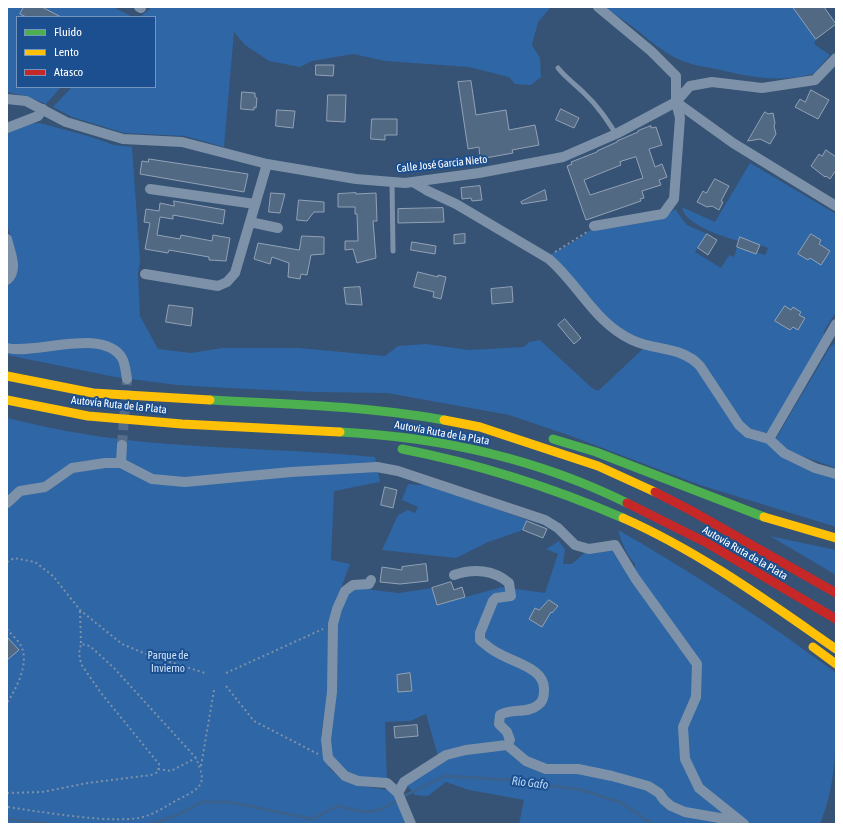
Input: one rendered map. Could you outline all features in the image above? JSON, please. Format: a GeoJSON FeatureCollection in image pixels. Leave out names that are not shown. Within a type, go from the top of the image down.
{"type":"FeatureCollection","features":[{"type":"Feature","properties":{"kind":"highway","name":"Autovía Ruta de la Plata"},"geometry":{"type":"LineString","coordinates":[[7,376],[93,393],[341,407],[416,414],[480,427],[598,466],[644,486],[690,510],[836,593]]}},
{"type":"Feature","properties":{"kind":"highway","name":"Autovía Ruta de la Plata"},"geometry":{"type":"LineString","coordinates":[[7,400],[88,416],[182,424],[365,433],[437,442],[500,456],[589,484],[707,543],[836,619]]}},
{"type":"Feature","properties":{"kind":"highway"},"geometry":{"type":"LineString","coordinates":[[480,427],[535,436]]}},
{"type":"Feature","properties":{"kind":"highway"},"geometry":{"type":"LineString","coordinates":[[283,429],[366,443]]}},
{"type":"Feature","properties":{"kind":"highway"},"geometry":{"type":"LineString","coordinates":[[546,438],[586,449],[805,530],[836,538]]}},
{"type":"Feature","properties":{"kind":"highway"},"geometry":{"type":"LineString","coordinates":[[389,447],[435,455],[500,471],[579,498],[632,521],[708,563],[836,649]]}},
{"type":"Feature","properties":{"kind":"highway"},"geometry":{"type":"LineString","coordinates":[[632,521],[749,601]]}},
{"type":"Feature","properties":{"kind":"highway"},"geometry":{"type":"LineString","coordinates":[[804,639],[836,664]]}},
{"type":"Feature","properties":{"kind":"street"},"geometry":{"type":"LineString","coordinates":[[594,226],[663,214],[674,199],[680,118],[676,102],[676,76],[651,51],[598,7]]}},
{"type":"Feature","properties":{"kind":"street"},"geometry":{"type":"LineString","coordinates":[[676,102],[690,86],[712,82],[762,88],[815,80],[836,58]]}},
{"type":"Feature","properties":{"kind":"street","name":"Calle José García Nieto"},"geometry":{"type":"LineString","coordinates":[[7,98],[26,101],[66,122],[123,139],[182,142],[267,164],[356,179],[392,182],[413,182],[479,173],[562,157],[616,134],[676,102]]}},
{"type":"Feature","properties":{"kind":"street"},"geometry":{"type":"LineString","coordinates":[[676,102],[733,143],[836,206]]}},
{"type":"Feature","properties":{"kind":"street"},"geometry":{"type":"LineString","coordinates":[[7,128],[38,116],[43,109]]}},
{"type":"Feature","properties":{"kind":"street"},"geometry":{"type":"LineString","coordinates":[[145,274],[218,286],[227,282],[235,273],[267,164]]}},
{"type":"Feature","properties":{"kind":"street"},"geometry":{"type":"LineString","coordinates":[[413,182],[428,192],[456,204],[546,258],[561,270],[597,315],[619,332],[632,340],[684,353],[692,358],[700,366],[738,425],[748,432],[769,439],[784,453],[815,468],[836,474]]}},
{"type":"Feature","properties":{"kind":"street"},"geometry":{"type":"LineString","coordinates":[[150,189],[255,204]]}},
{"type":"Feature","properties":{"kind":"street"},"geometry":{"type":"LineString","coordinates":[[250,222],[278,228]]}},
{"type":"Feature","properties":{"kind":"street"},"geometry":{"type":"LineString","coordinates":[[7,239],[14,266],[10,278],[7,280]]}},
{"type":"Feature","properties":{"kind":"street"},"geometry":{"type":"LineString","coordinates":[[769,439],[836,324]]}},
{"type":"Feature","properties":{"kind":"street"},"geometry":{"type":"LineString","coordinates":[[7,348],[16,350],[67,344],[95,344],[112,347],[123,358],[127,379]]}},
{"type":"Feature","properties":{"kind":"street"},"geometry":{"type":"LineString","coordinates":[[121,463],[122,445]]}},
{"type":"Feature","properties":{"kind":"street"},"geometry":{"type":"LineString","coordinates":[[7,503],[20,491],[45,487],[72,468],[121,463],[152,479],[185,482],[291,472],[377,467],[398,471],[545,520],[558,528],[575,545],[589,549],[615,545],[635,578],[697,664],[696,697],[683,727],[685,759],[699,788],[741,823]]}},
{"type":"Feature","properties":{"kind":"street"},"geometry":{"type":"LineString","coordinates":[[454,575],[474,570],[500,575],[509,583],[511,596],[496,598],[493,601],[480,633],[480,640],[498,653],[528,668],[544,680],[544,695],[538,706],[532,709],[506,712],[500,715],[499,724],[507,732],[510,740],[507,745]]}},
{"type":"Feature","properties":{"kind":"street"},"geometry":{"type":"LineString","coordinates":[[371,580],[369,584],[353,585],[345,591],[337,609],[333,624],[332,692],[326,740],[328,758],[345,776],[358,781],[387,783],[398,793],[412,824]]}},
{"type":"Feature","properties":{"kind":"street"},"geometry":{"type":"LineString","coordinates":[[398,793],[404,782],[446,755],[466,750],[507,745],[526,761],[546,769],[578,769],[612,776],[648,786],[659,793],[670,806],[685,812],[741,823]]}},
{"type":"Feature","properties":{"kind":"lane"},"geometry":{"type":"LineString","coordinates":[[558,68],[565,77],[586,94],[603,114],[616,134]]}},
{"type":"Feature","properties":{"kind":"lane"},"geometry":{"type":"LineString","coordinates":[[392,182],[393,251]]}},
{"type":"Feature","properties":{"kind":"lane"},"geometry":{"type":"LineString","coordinates":[[825,344],[836,333]]}},
{"type":"Feature","properties":{"kind":"path"},"geometry":{"type":"LineString","coordinates":[[546,258],[580,238],[594,226]]}},
{"type":"Feature","properties":{"kind":"path"},"geometry":{"type":"LineString","coordinates":[[7,562],[14,558],[35,562],[53,576],[80,610],[122,644],[151,656],[205,673]]}},
{"type":"Feature","properties":{"kind":"path"},"geometry":{"type":"LineString","coordinates":[[7,793],[42,792],[88,783],[151,775],[158,772],[159,764],[101,693],[80,664],[80,610]]}},
{"type":"Feature","properties":{"kind":"path"},"geometry":{"type":"LineString","coordinates":[[226,673],[333,624]]}},
{"type":"Feature","properties":{"kind":"path"},"geometry":{"type":"LineString","coordinates":[[7,629],[22,647],[23,663],[18,680],[7,703]]}},
{"type":"Feature","properties":{"kind":"path"},"geometry":{"type":"LineString","coordinates":[[7,807],[108,819],[146,816],[194,792],[200,784],[203,774],[196,758],[114,668],[90,646],[81,644]]}},
{"type":"Feature","properties":{"kind":"path"},"geometry":{"type":"LineString","coordinates":[[226,686],[254,721],[310,751],[328,758]]}},
{"type":"Feature","properties":{"kind":"path"},"geometry":{"type":"LineString","coordinates":[[200,768],[214,690]]}},
{"type":"Feature","properties":{"kind":"path"},"geometry":{"type":"LineString","coordinates":[[158,769],[171,770],[196,758]]}},
{"type":"Feature","properties":{"kind":"green space"},"geometry":{"type":"Polygon","coordinates":[[[7,7],[113,7],[131,16],[16,16],[16,88],[60,88],[46,104],[25,96],[7,92],[7,7]]]}},
{"type":"Feature","properties":{"kind":"green space"},"geometry":{"type":"Polygon","coordinates":[[[152,7],[551,7],[538,22],[532,45],[540,58],[541,77],[531,85],[515,84],[509,77],[469,67],[385,61],[353,54],[312,61],[300,67],[269,61],[245,45],[234,32],[224,147],[185,136],[124,133],[72,117],[53,107],[71,88],[156,88],[156,16],[141,16],[152,7]]]}},
{"type":"Feature","properties":{"kind":"green space"},"geometry":{"type":"Polygon","coordinates":[[[595,7],[793,7],[816,39],[814,44],[830,55],[817,70],[818,72],[805,76],[793,78],[767,78],[741,75],[677,59],[662,50],[626,22],[606,10],[595,7]]]}},
{"type":"Feature","properties":{"kind":"green space"},"geometry":{"type":"Polygon","coordinates":[[[40,123],[88,136],[114,145],[132,147],[140,261],[138,274],[140,316],[158,349],[191,353],[222,348],[299,348],[385,356],[398,346],[426,344],[469,350],[524,347],[529,342],[540,340],[592,388],[598,391],[647,345],[692,358],[739,425],[784,453],[836,474],[836,527],[700,485],[571,436],[509,415],[387,393],[313,392],[177,385],[115,377],[7,355],[7,260],[18,261],[7,225],[7,133],[29,124],[40,123]]]}},
{"type":"Feature","properties":{"kind":"green space"},"geometry":{"type":"Polygon","coordinates":[[[750,163],[836,214],[836,312],[824,331],[824,340],[771,430],[765,433],[745,427],[693,354],[685,350],[634,337],[616,327],[585,298],[548,256],[580,238],[590,230],[593,231],[666,216],[675,209],[687,225],[707,234],[695,252],[721,268],[729,255],[734,257],[737,247],[765,255],[768,248],[741,238],[739,241],[724,237],[697,225],[684,213],[682,207],[715,222],[750,163]]]}},
{"type":"Feature","properties":{"kind":"green space"},"geometry":{"type":"Polygon","coordinates":[[[836,342],[836,468],[788,451],[775,440],[830,347],[836,342]]]}},
{"type":"Feature","properties":{"kind":"green space","name":"Parque de Invierno"},"geometry":{"type":"Polygon","coordinates":[[[7,418],[81,434],[119,439],[184,445],[375,457],[380,482],[334,491],[331,560],[350,564],[331,615],[327,697],[321,735],[321,748],[330,769],[344,781],[360,786],[389,790],[394,793],[409,824],[7,824],[7,418]]]}},
{"type":"Feature","properties":{"kind":"green space"},"geometry":{"type":"Polygon","coordinates":[[[408,484],[426,484],[527,520],[523,530],[488,542],[456,558],[382,550],[398,515],[408,510],[415,513],[418,507],[402,500],[408,484]]]}},
{"type":"Feature","properties":{"kind":"green space"},"geometry":{"type":"Polygon","coordinates":[[[618,530],[729,598],[836,673],[836,749],[834,768],[831,787],[820,824],[519,824],[524,800],[469,790],[446,782],[428,796],[415,795],[404,782],[439,760],[426,714],[410,721],[385,722],[387,783],[358,781],[337,769],[326,740],[333,624],[353,585],[373,590],[399,593],[432,588],[437,605],[502,587],[545,593],[558,554],[546,549],[559,541],[565,550],[563,564],[572,564],[589,549],[615,545],[635,577],[635,564],[625,548],[618,530]]]}},
{"type":"Feature","properties":{"kind":"green space"},"geometry":{"type":"Polygon","coordinates":[[[770,536],[836,550],[836,575],[770,536]]]}},
{"type":"Feature","properties":{"kind":"building"},"geometry":{"type":"Polygon","coordinates":[[[24,7],[42,7],[59,16],[24,16],[20,14],[24,7]]]}},
{"type":"Feature","properties":{"kind":"building"},"geometry":{"type":"Polygon","coordinates":[[[793,7],[824,7],[836,24],[816,39],[793,7]]]}},
{"type":"Feature","properties":{"kind":"building"},"geometry":{"type":"Polygon","coordinates":[[[316,65],[334,65],[333,76],[316,75],[316,65]]]}},
{"type":"Feature","properties":{"kind":"building"},"geometry":{"type":"Polygon","coordinates":[[[471,81],[476,115],[506,110],[509,130],[535,125],[539,145],[512,150],[513,153],[480,159],[479,147],[468,149],[458,82],[471,81]]]}},
{"type":"Feature","properties":{"kind":"building"},"geometry":{"type":"Polygon","coordinates":[[[811,90],[829,100],[818,119],[795,107],[800,99],[805,102],[811,90]]]}},
{"type":"Feature","properties":{"kind":"building"},"geometry":{"type":"Polygon","coordinates":[[[242,92],[255,93],[255,97],[257,98],[256,108],[254,107],[254,110],[241,109],[242,92]]]}},
{"type":"Feature","properties":{"kind":"building"},"geometry":{"type":"Polygon","coordinates":[[[328,95],[346,95],[345,122],[327,121],[328,95]]]}},
{"type":"Feature","properties":{"kind":"building"},"geometry":{"type":"Polygon","coordinates":[[[561,109],[579,118],[574,128],[556,120],[561,109]]]}},
{"type":"Feature","properties":{"kind":"building"},"geometry":{"type":"Polygon","coordinates":[[[277,110],[295,111],[293,128],[276,126],[277,110]]]}},
{"type":"Feature","properties":{"kind":"building"},"geometry":{"type":"Polygon","coordinates":[[[765,112],[768,114],[773,113],[776,134],[770,144],[760,139],[748,141],[765,112]]]}},
{"type":"Feature","properties":{"kind":"building"},"geometry":{"type":"Polygon","coordinates":[[[372,119],[397,119],[397,135],[385,135],[385,140],[371,139],[372,119]]]}},
{"type":"Feature","properties":{"kind":"building"},"geometry":{"type":"Polygon","coordinates":[[[651,126],[651,128],[656,127],[662,145],[649,149],[655,167],[662,164],[667,177],[659,180],[661,185],[642,191],[644,198],[640,199],[641,201],[586,220],[567,166],[572,164],[571,162],[597,152],[651,126]],[[636,157],[620,162],[621,165],[584,180],[590,195],[643,178],[636,157]]]}},
{"type":"Feature","properties":{"kind":"building"},"geometry":{"type":"Polygon","coordinates":[[[826,150],[836,157],[836,170],[830,179],[811,166],[819,154],[822,156],[826,150]]]}},
{"type":"Feature","properties":{"kind":"building"},"geometry":{"type":"Polygon","coordinates":[[[149,159],[248,174],[244,192],[140,174],[142,161],[148,162],[149,159]]]}},
{"type":"Feature","properties":{"kind":"building"},"geometry":{"type":"Polygon","coordinates":[[[715,179],[729,186],[721,201],[723,202],[719,210],[712,206],[707,207],[697,202],[703,191],[706,193],[715,179]]]}},
{"type":"Feature","properties":{"kind":"building"},"geometry":{"type":"Polygon","coordinates":[[[480,186],[482,200],[472,201],[471,198],[462,199],[461,188],[480,186]]]}},
{"type":"Feature","properties":{"kind":"building"},"geometry":{"type":"Polygon","coordinates":[[[545,190],[547,200],[522,204],[521,202],[545,190]]]}},
{"type":"Feature","properties":{"kind":"building"},"geometry":{"type":"Polygon","coordinates":[[[271,193],[285,194],[280,213],[269,212],[271,193]]]}},
{"type":"Feature","properties":{"kind":"building"},"geometry":{"type":"Polygon","coordinates":[[[376,193],[377,221],[373,221],[376,258],[357,263],[353,249],[345,250],[345,241],[358,241],[357,214],[355,214],[355,207],[338,207],[338,194],[376,193]]]}},
{"type":"Feature","properties":{"kind":"building"},"geometry":{"type":"Polygon","coordinates":[[[299,200],[324,202],[324,212],[314,212],[307,221],[297,220],[299,200]]]}},
{"type":"Feature","properties":{"kind":"building"},"geometry":{"type":"Polygon","coordinates":[[[174,201],[225,210],[223,224],[173,215],[173,219],[160,217],[157,235],[180,239],[181,235],[212,241],[213,235],[230,238],[226,261],[209,260],[209,257],[169,250],[168,253],[145,249],[150,223],[144,222],[146,209],[159,211],[160,203],[174,206],[174,201]]]}},
{"type":"Feature","properties":{"kind":"building"},"geometry":{"type":"Polygon","coordinates":[[[443,208],[444,222],[398,223],[398,209],[443,208]]]}},
{"type":"Feature","properties":{"kind":"building"},"geometry":{"type":"Polygon","coordinates":[[[465,234],[465,243],[454,244],[454,235],[465,234]]]}},
{"type":"Feature","properties":{"kind":"building"},"geometry":{"type":"Polygon","coordinates":[[[707,234],[717,240],[708,255],[698,248],[707,234]]]}},
{"type":"Feature","properties":{"kind":"building"},"geometry":{"type":"Polygon","coordinates":[[[811,234],[821,240],[819,244],[830,251],[821,265],[810,258],[808,260],[798,254],[811,234]]]}},
{"type":"Feature","properties":{"kind":"building"},"geometry":{"type":"Polygon","coordinates":[[[302,236],[324,237],[324,254],[311,255],[307,275],[301,274],[300,279],[288,277],[289,263],[272,257],[270,264],[254,259],[258,243],[299,250],[302,236]]]}},
{"type":"Feature","properties":{"kind":"building"},"geometry":{"type":"Polygon","coordinates":[[[740,237],[760,245],[756,254],[737,247],[740,237]]]}},
{"type":"Feature","properties":{"kind":"building"},"geometry":{"type":"Polygon","coordinates":[[[412,242],[436,246],[435,254],[411,250],[412,242]]]}},
{"type":"Feature","properties":{"kind":"building"},"geometry":{"type":"Polygon","coordinates":[[[418,272],[438,277],[438,275],[446,277],[441,299],[433,297],[434,292],[414,287],[418,272]]]}},
{"type":"Feature","properties":{"kind":"building"},"geometry":{"type":"Polygon","coordinates":[[[360,287],[362,305],[346,304],[344,288],[360,287]]]}},
{"type":"Feature","properties":{"kind":"building"},"geometry":{"type":"Polygon","coordinates":[[[512,287],[513,302],[492,304],[491,289],[512,287]]]}},
{"type":"Feature","properties":{"kind":"building"},"geometry":{"type":"Polygon","coordinates":[[[169,305],[193,308],[191,326],[166,322],[169,305]]]}},
{"type":"Feature","properties":{"kind":"building"},"geometry":{"type":"Polygon","coordinates":[[[785,306],[791,310],[793,307],[801,312],[799,315],[805,318],[798,330],[793,327],[790,330],[775,321],[785,306]]]}},
{"type":"Feature","properties":{"kind":"building"},"geometry":{"type":"Polygon","coordinates":[[[565,319],[581,338],[574,344],[558,325],[565,319]]]}},
{"type":"Feature","properties":{"kind":"building"},"geometry":{"type":"Polygon","coordinates":[[[385,487],[397,490],[393,508],[381,505],[385,487]]]}},
{"type":"Feature","properties":{"kind":"building"},"geometry":{"type":"Polygon","coordinates":[[[527,521],[547,529],[543,538],[523,530],[527,521]]]}},
{"type":"Feature","properties":{"kind":"building"},"geometry":{"type":"Polygon","coordinates":[[[426,564],[428,581],[400,584],[380,582],[382,567],[402,570],[402,567],[426,564]]]}},
{"type":"Feature","properties":{"kind":"building"},"geometry":{"type":"Polygon","coordinates":[[[451,582],[454,590],[462,587],[465,597],[437,605],[432,588],[451,582]]]}},
{"type":"Feature","properties":{"kind":"building"},"geometry":{"type":"Polygon","coordinates":[[[549,600],[558,606],[552,613],[551,612],[542,627],[529,619],[535,608],[539,610],[549,600]]]}},
{"type":"Feature","properties":{"kind":"building"},"geometry":{"type":"Polygon","coordinates":[[[7,637],[19,650],[7,660],[7,637]]]}},
{"type":"Feature","properties":{"kind":"building"},"geometry":{"type":"Polygon","coordinates":[[[410,673],[412,691],[398,692],[397,675],[410,673]]]}},
{"type":"Feature","properties":{"kind":"building"},"geometry":{"type":"Polygon","coordinates":[[[417,725],[418,736],[395,738],[394,727],[417,725]]]}},
{"type":"Feature","properties":{"kind":"waterway","name":"Río Gafo"},"geometry":{"type":"LineString","coordinates":[[404,796],[445,776],[511,780],[582,790],[622,803],[652,824]]}},
{"type":"Feature","properties":{"kind":"waterway","name":"Río Gafo"},"geometry":{"type":"LineString","coordinates":[[151,824],[175,816],[202,802],[229,802],[312,819],[338,806],[369,812],[382,809],[397,800]]}},
{"type":"Feature","properties":{"kind":"waterway","name":"Río Gafo"},"geometry":{"type":"LineString","coordinates":[[7,819],[52,824]]}},
{"type":"Feature","properties":{"kind":"tunnel"},"geometry":{"type":"LineString","coordinates":[[122,445],[127,379]]}},
{"type":"Feature","properties":{"kind":"traffic: fast"},"geometry":{"type":"LineString","coordinates":[[210,400],[298,404],[357,409],[415,415],[444,420]]}},
{"type":"Feature","properties":{"kind":"traffic: fast"},"geometry":{"type":"LineString","coordinates":[[340,432],[414,439],[487,453],[558,474],[627,503]]}},
{"type":"Feature","properties":{"kind":"traffic: fast"},"geometry":{"type":"LineString","coordinates":[[553,439],[596,452],[764,517]]}},
{"type":"Feature","properties":{"kind":"traffic: fast"},"geometry":{"type":"LineString","coordinates":[[402,449],[487,469],[542,486],[623,518]]}},
{"type":"Feature","properties":{"kind":"traffic: slow"},"geometry":{"type":"LineString","coordinates":[[7,376],[93,393],[210,400]]}},
{"type":"Feature","properties":{"kind":"traffic: slow"},"geometry":{"type":"LineString","coordinates":[[7,400],[88,416],[182,424],[340,432]]}},
{"type":"Feature","properties":{"kind":"traffic: slow"},"geometry":{"type":"LineString","coordinates":[[444,420],[480,427],[598,466],[655,492]]}},
{"type":"Feature","properties":{"kind":"traffic: slow"},"geometry":{"type":"LineString","coordinates":[[764,517],[836,538]]}},
{"type":"Feature","properties":{"kind":"traffic: slow"},"geometry":{"type":"LineString","coordinates":[[623,518],[651,531],[706,562],[759,595],[836,649]]}},
{"type":"Feature","properties":{"kind":"traffic: slow"},"geometry":{"type":"LineString","coordinates":[[813,647],[836,664]]}},
{"type":"Feature","properties":{"kind":"traffic: jam"},"geometry":{"type":"LineString","coordinates":[[655,492],[690,510],[836,593]]}},
{"type":"Feature","properties":{"kind":"traffic: jam"},"geometry":{"type":"LineString","coordinates":[[627,503],[707,543],[836,619]]}}]}
